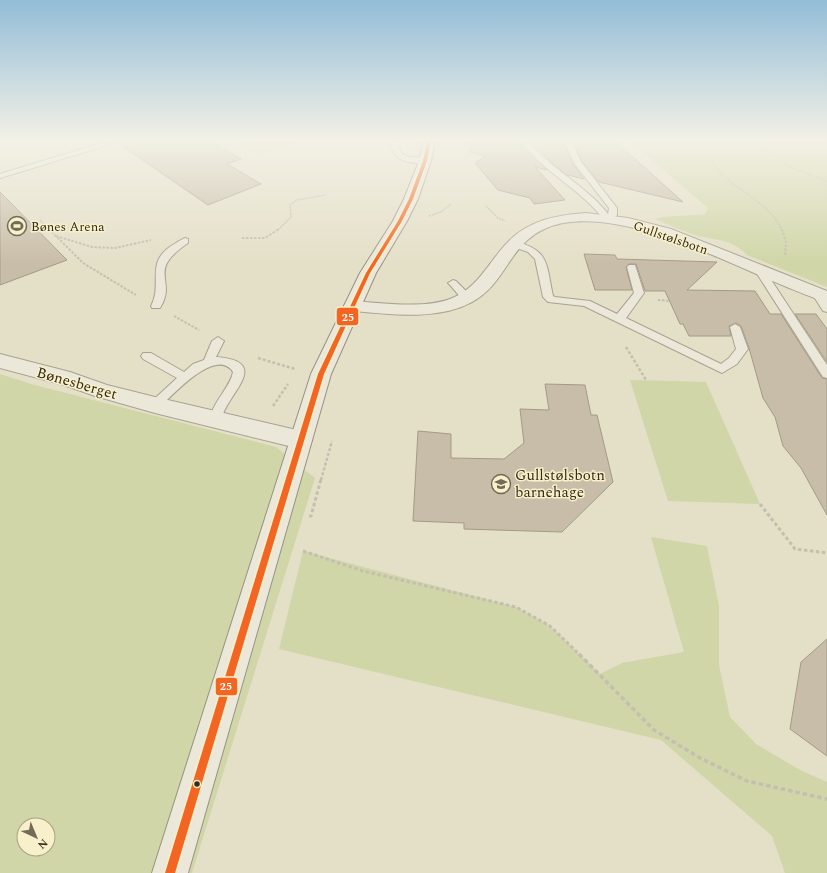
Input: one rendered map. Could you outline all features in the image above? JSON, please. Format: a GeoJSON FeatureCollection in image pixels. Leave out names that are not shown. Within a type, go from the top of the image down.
{"type":"FeatureCollection","features":[{"type":"Feature","properties":{"kind":"street"},"geometry":{"type":"LineString","coordinates":[[170,873],[321,374],[368,273],[400,221],[411,199],[417,182]]}},
{"type":"Feature","properties":{"kind":"street","name":"Gullstølsbotn"},"geometry":{"type":"LineString","coordinates":[[353,306],[401,309],[426,308],[450,304],[467,298],[482,286],[514,244],[527,232],[559,220],[576,218],[608,219],[640,224],[666,232],[821,295]]}},
{"type":"Feature","properties":{"kind":"street","name":"Bønesberget"},"geometry":{"type":"LineString","coordinates":[[0,361],[70,379],[102,391],[155,405],[256,431],[301,440]]}},
{"type":"Feature","properties":{"kind":"lane"},"geometry":{"type":"LineString","coordinates":[[570,182],[591,198],[602,209],[608,219],[614,213],[613,208],[593,182]]}},
{"type":"Feature","properties":{"kind":"lane"},"geometry":{"type":"LineString","coordinates":[[156,306],[159,303],[160,297],[158,276],[160,262],[172,249],[185,241]]}},
{"type":"Feature","properties":{"kind":"lane"},"geometry":{"type":"LineString","coordinates":[[514,244],[531,250],[540,258],[548,297],[552,300],[586,303],[722,369],[733,361],[742,350],[735,327]]}},
{"type":"Feature","properties":{"kind":"lane"},"geometry":{"type":"LineString","coordinates":[[619,318],[640,293],[632,267]]}},
{"type":"Feature","properties":{"kind":"lane"},"geometry":{"type":"LineString","coordinates":[[766,272],[827,374]]}},
{"type":"Feature","properties":{"kind":"lane"},"geometry":{"type":"LineString","coordinates":[[453,283],[467,298]]}},
{"type":"Feature","properties":{"kind":"lane"},"geometry":{"type":"LineString","coordinates":[[821,295],[827,309]]}},
{"type":"Feature","properties":{"kind":"lane"},"geometry":{"type":"LineString","coordinates":[[208,363],[218,341]]}},
{"type":"Feature","properties":{"kind":"lane"},"geometry":{"type":"LineString","coordinates":[[147,356],[184,377]]}},
{"type":"Feature","properties":{"kind":"lane"},"geometry":{"type":"LineString","coordinates":[[155,405],[184,377],[197,367],[208,363],[226,362],[235,366],[238,372],[238,380],[221,403],[217,414],[221,421]]}},
{"type":"Feature","properties":{"kind":"path"},"geometry":{"type":"LineString","coordinates":[[733,182],[767,210],[781,227],[787,247],[782,266],[766,272]]}},
{"type":"Feature","properties":{"kind":"path"},"geometry":{"type":"LineString","coordinates":[[242,238],[257,240],[269,238],[291,217],[290,205],[297,200],[325,195]]}},
{"type":"Feature","properties":{"kind":"path"},"geometry":{"type":"LineString","coordinates":[[424,218],[441,212],[451,204]]}},
{"type":"Feature","properties":{"kind":"path"},"geometry":{"type":"LineString","coordinates":[[56,236],[92,247],[115,248],[152,240]]}},
{"type":"Feature","properties":{"kind":"path"},"geometry":{"type":"LineString","coordinates":[[619,318],[626,348],[646,380]]}},
{"type":"Feature","properties":{"kind":"path"},"geometry":{"type":"LineString","coordinates":[[294,376],[298,369]]}},
{"type":"Feature","properties":{"kind":"path"},"geometry":{"type":"LineString","coordinates":[[256,431],[290,382]]}},
{"type":"Feature","properties":{"kind":"path"},"geometry":{"type":"LineString","coordinates":[[312,516],[332,440]]}},
{"type":"Feature","properties":{"kind":"path"},"geometry":{"type":"LineString","coordinates":[[760,504],[795,549],[827,553]]}},
{"type":"Feature","properties":{"kind":"path"},"geometry":{"type":"LineString","coordinates":[[303,551],[363,571],[516,607],[550,626],[600,674],[654,730],[700,758],[747,780],[827,799]]}},
{"type":"Feature","properties":{"kind":"green space"},"geometry":{"type":"Polygon","coordinates":[[[677,182],[827,182],[827,287],[747,255],[731,243],[698,236],[654,219],[662,217],[705,214],[708,208],[677,182]]]}},
{"type":"Feature","properties":{"kind":"green space"},"geometry":{"type":"Polygon","coordinates":[[[0,374],[31,384],[276,447],[315,478],[192,873],[0,873],[0,374]]]}},
{"type":"Feature","properties":{"kind":"green space"},"geometry":{"type":"Polygon","coordinates":[[[630,380],[706,382],[760,504],[668,501],[630,380]]]}},
{"type":"Feature","properties":{"kind":"green space"},"geometry":{"type":"Polygon","coordinates":[[[651,537],[707,546],[719,606],[719,665],[730,717],[756,744],[800,770],[827,782],[827,873],[785,873],[772,836],[661,740],[279,649],[303,551],[516,607],[550,626],[600,674],[622,663],[684,652],[651,537]]]}},
{"type":"Feature","properties":{"kind":"building"},"geometry":{"type":"Polygon","coordinates":[[[174,182],[257,182],[261,184],[208,205],[174,182]]]}},
{"type":"Feature","properties":{"kind":"building"},"geometry":{"type":"Polygon","coordinates":[[[491,182],[548,182],[565,200],[534,204],[530,198],[498,190],[491,182]]]}},
{"type":"Feature","properties":{"kind":"building"},"geometry":{"type":"Polygon","coordinates":[[[599,182],[660,182],[683,202],[599,182]]]}},
{"type":"Feature","properties":{"kind":"building","name":"Bønes Arena"},"geometry":{"type":"Polygon","coordinates":[[[0,192],[67,260],[0,285],[0,192]]]}},
{"type":"Feature","properties":{"kind":"building"},"geometry":{"type":"Polygon","coordinates":[[[584,254],[615,255],[617,259],[717,262],[687,290],[755,291],[770,314],[781,314],[822,378],[827,379],[827,515],[801,468],[783,446],[775,417],[763,398],[749,348],[741,326],[736,323],[729,326],[731,336],[689,336],[683,324],[680,324],[665,291],[645,291],[636,264],[629,264],[626,267],[632,290],[595,290],[584,254]]]}},
{"type":"Feature","properties":{"kind":"building"},"geometry":{"type":"Polygon","coordinates":[[[795,314],[816,314],[827,329],[827,362],[795,314]]]}},
{"type":"Feature","properties":{"kind":"building"},"geometry":{"type":"Polygon","coordinates":[[[545,384],[585,385],[591,415],[597,415],[613,482],[562,532],[464,529],[464,523],[413,521],[418,431],[451,434],[451,458],[504,459],[524,443],[520,409],[549,410],[545,384]]]}},
{"type":"Feature","properties":{"kind":"building"},"geometry":{"type":"Polygon","coordinates":[[[827,639],[827,756],[790,729],[801,662],[827,639]]]}},
{"type":"Feature","properties":{"kind":"transit line","name":"25"},"geometry":{"type":"LineString","coordinates":[[170,873],[321,374],[368,273],[400,221],[417,182]]}},
{"type":"Feature","properties":{"kind":"place","name":"Bønes Arena"},"geometry":{"type":"Point","coordinates":[17,226]}},
{"type":"Feature","properties":{"kind":"place","name":"Gullstølsbotn barnehage"},"geometry":{"type":"Point","coordinates":[501,484]}}]}
